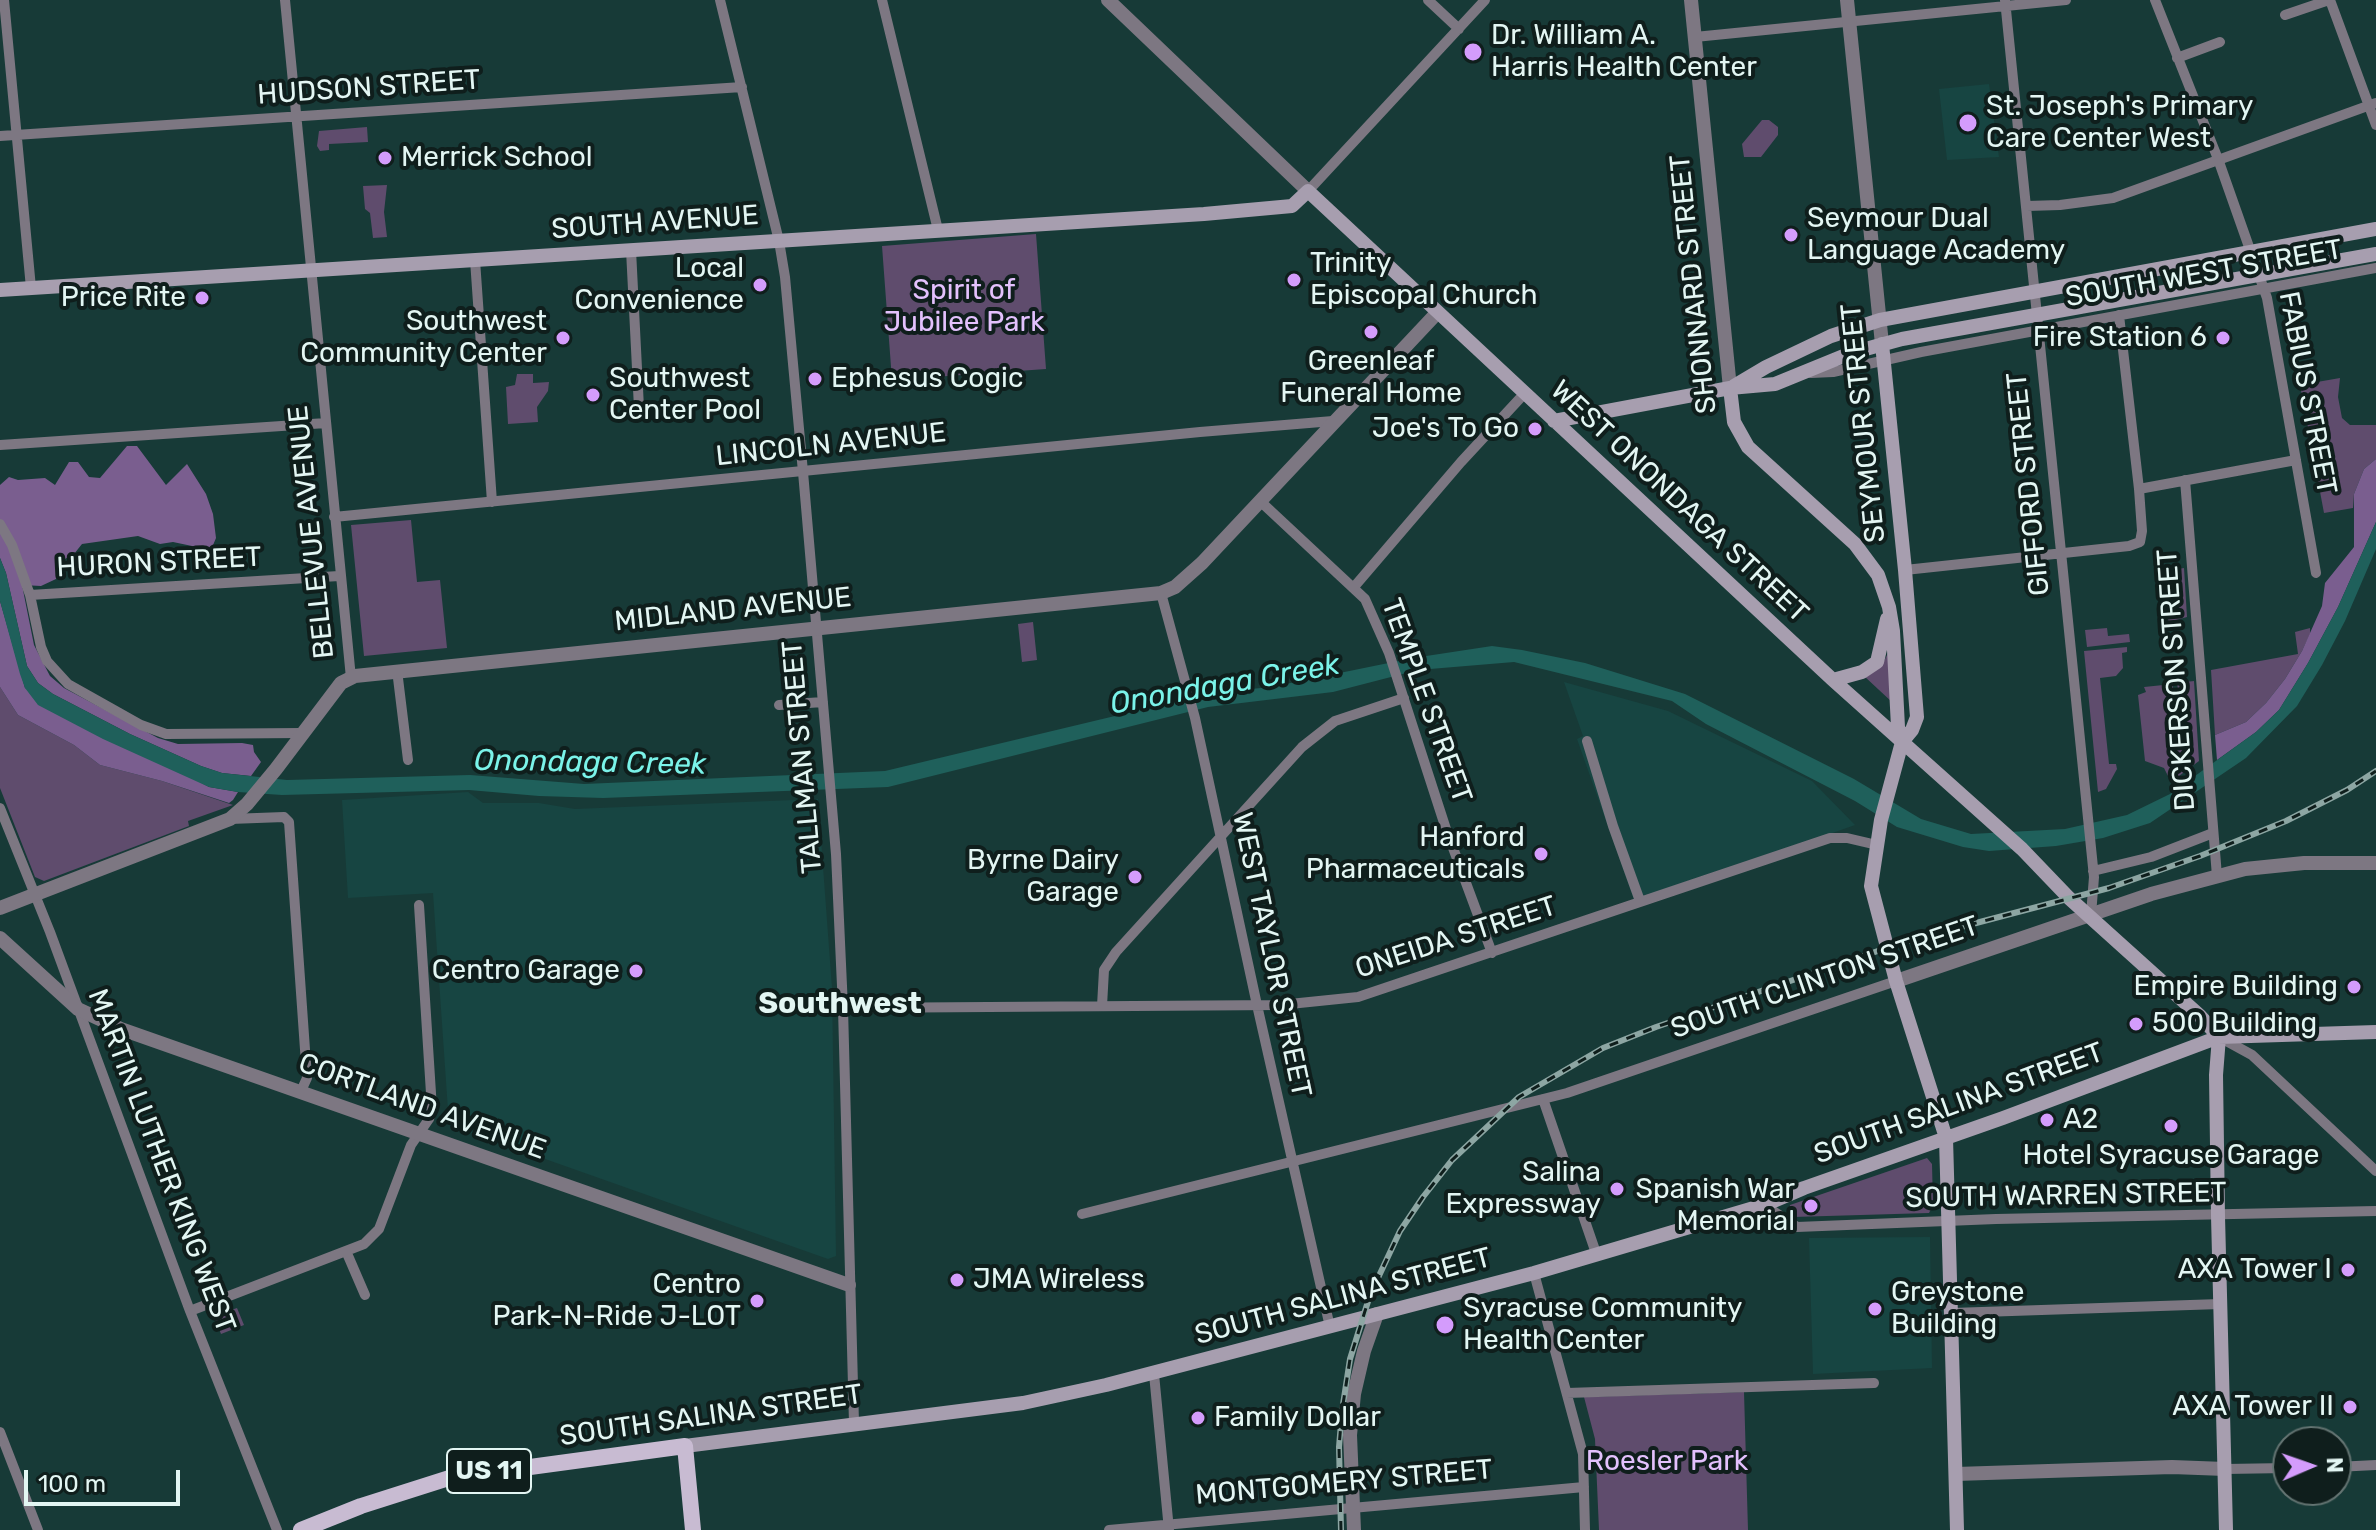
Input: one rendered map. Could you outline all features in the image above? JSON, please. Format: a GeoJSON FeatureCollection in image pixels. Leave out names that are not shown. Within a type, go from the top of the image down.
{"type":"FeatureCollection","features":[{"type":"Feature","properties":{"kind":"main road","name":"SOUTH AVENUE"},"geometry":{"type":"LineString","coordinates":[[0,290],[1289,207],[1308,191]]}},
{"type":"Feature","properties":{"kind":"main road","name":"WEST ONONDAGA STREET"},"geometry":{"type":"LineString","coordinates":[[1308,191],[1436,314],[1833,680],[2022,849],[2219,1037]]}},
{"type":"Feature","properties":{"kind":"main road","name":"SOUTH WEST STREET"},"geometry":{"type":"LineString","coordinates":[[1730,388],[1831,336],[1880,320],[2376,229]]}},
{"type":"Feature","properties":{"kind":"main road","name":"SOUTH WEST STREET"},"geometry":{"type":"LineString","coordinates":[[1554,421],[1730,388],[1775,384],[1851,353],[1882,344],[2037,314],[2262,282],[2376,254]]}},
{"type":"Feature","properties":{"kind":"main road","name":"SEYMOUR STREET"},"geometry":{"type":"LineString","coordinates":[[1882,344],[1917,717],[1912,730],[1902,742]]}},
{"type":"Feature","properties":{"kind":"main road","name":"SHONNARD STREET"},"geometry":{"type":"LineString","coordinates":[[1730,388],[1731,410],[1739,434],[1770,469],[1864,554],[1878,575],[1889,607],[1898,727],[1902,742]]}},
{"type":"Feature","properties":{"kind":"main road"},"geometry":{"type":"LineString","coordinates":[[1833,680],[1862,672],[1877,662],[1889,607]]}},
{"type":"Feature","properties":{"kind":"main road"},"geometry":{"type":"LineString","coordinates":[[1902,742],[1881,820],[1871,886],[1896,981],[1946,1138],[1957,1530]]}},
{"type":"Feature","properties":{"kind":"main road","name":"SOUTH SALINA STREET"},"geometry":{"type":"LineString","coordinates":[[301,1530],[373,1502],[449,1478],[1023,1403],[1154,1374],[1597,1256],[1764,1205],[2219,1037],[2376,1032]]}},
{"type":"Feature","properties":{"kind":"main road"},"geometry":{"type":"LineString","coordinates":[[2219,1037],[2216,1075],[2218,1216],[2226,1530]]}},
{"type":"Feature","properties":{"kind":"main road"},"geometry":{"type":"LineString","coordinates":[[685,1446],[693,1530]]}},
{"type":"Feature","properties":{"kind":"street"},"geometry":{"type":"LineString","coordinates":[[4,0],[31,288]]}},
{"type":"Feature","properties":{"kind":"street","name":"BELLEVUE AVENUE"},"geometry":{"type":"LineString","coordinates":[[285,0],[351,678]]}},
{"type":"Feature","properties":{"kind":"street","name":"TALLMAN STREET"},"geometry":{"type":"LineString","coordinates":[[720,0],[785,277],[832,794],[843,1008],[854,1423]]}},
{"type":"Feature","properties":{"kind":"street"},"geometry":{"type":"LineString","coordinates":[[882,0],[938,230]]}},
{"type":"Feature","properties":{"kind":"street","name":"WEST ONONDAGA STREET"},"geometry":{"type":"LineString","coordinates":[[1108,0],[1308,191]]}},
{"type":"Feature","properties":{"kind":"street"},"geometry":{"type":"LineString","coordinates":[[1428,0],[1459,29]]}},
{"type":"Feature","properties":{"kind":"street"},"geometry":{"type":"LineString","coordinates":[[1308,191],[1485,0]]}},
{"type":"Feature","properties":{"kind":"street","name":"SHONNARD STREET"},"geometry":{"type":"LineString","coordinates":[[1691,0],[1730,388]]}},
{"type":"Feature","properties":{"kind":"street","name":"SEYMOUR STREET"},"geometry":{"type":"LineString","coordinates":[[1847,0],[1882,344]]}},
{"type":"Feature","properties":{"kind":"street"},"geometry":{"type":"LineString","coordinates":[[1695,37],[2005,3],[2066,0]]}},
{"type":"Feature","properties":{"kind":"street","name":"FABIUS STREET"},"geometry":{"type":"LineString","coordinates":[[2155,0],[2218,159],[2262,282],[2316,573]]}},
{"type":"Feature","properties":{"kind":"street"},"geometry":{"type":"LineString","coordinates":[[2285,15],[2330,0],[2372,104],[2376,125]]}},
{"type":"Feature","properties":{"kind":"street","name":"GIFFORD STREET"},"geometry":{"type":"LineString","coordinates":[[2005,3],[2093,871],[2090,915]]}},
{"type":"Feature","properties":{"kind":"street"},"geometry":{"type":"LineString","coordinates":[[2177,58],[2220,42]]}},
{"type":"Feature","properties":{"kind":"street","name":"HUDSON STREET"},"geometry":{"type":"LineString","coordinates":[[0,136],[742,87]]}},
{"type":"Feature","properties":{"kind":"street"},"geometry":{"type":"LineString","coordinates":[[2027,206],[2113,198],[2372,104]]}},
{"type":"Feature","properties":{"kind":"street"},"geometry":{"type":"LineString","coordinates":[[631,250],[639,408]]}},
{"type":"Feature","properties":{"kind":"street"},"geometry":{"type":"LineString","coordinates":[[475,260],[492,502]]}},
{"type":"Feature","properties":{"kind":"street","name":"SOUTH WEST STREET"},"geometry":{"type":"LineString","coordinates":[[1805,374],[1833,372],[2119,315],[2262,282],[2376,268]]}},
{"type":"Feature","properties":{"kind":"street","name":"MIDLAND AVENUE"},"geometry":{"type":"LineString","coordinates":[[351,678],[365,673],[1161,593],[1175,587],[1202,563],[1436,314]]}},
{"type":"Feature","properties":{"kind":"street"},"geometry":{"type":"LineString","coordinates":[[1905,570],[2137,545],[2142,537],[2139,489],[2119,315]]}},
{"type":"Feature","properties":{"kind":"street"},"geometry":{"type":"LineString","coordinates":[[1354,587],[1524,394]]}},
{"type":"Feature","properties":{"kind":"street","name":"LINCOLN AVENUE"},"geometry":{"type":"LineString","coordinates":[[334,517],[1333,421]]}},
{"type":"Feature","properties":{"kind":"street"},"geometry":{"type":"LineString","coordinates":[[0,445],[326,423]]}},
{"type":"Feature","properties":{"kind":"street"},"geometry":{"type":"LineString","coordinates":[[2139,489],[2296,460]]}},
{"type":"Feature","properties":{"kind":"street","name":"DICKERSON STREET"},"geometry":{"type":"LineString","coordinates":[[2185,480],[2217,876]]}},
{"type":"Feature","properties":{"kind":"street","name":"TEMPLE STREET"},"geometry":{"type":"LineString","coordinates":[[1260,501],[1365,599],[1389,653],[1446,829],[1492,953]]}},
{"type":"Feature","properties":{"kind":"street","name":"HURON STREET"},"geometry":{"type":"LineString","coordinates":[[0,524],[12,545],[30,595],[41,647],[52,668],[68,684],[141,725],[166,734],[302,733]]}},
{"type":"Feature","properties":{"kind":"street","name":"HURON STREET"},"geometry":{"type":"LineString","coordinates":[[30,595],[339,576]]}},
{"type":"Feature","properties":{"kind":"street","name":"WEST TAYLOR STREET"},"geometry":{"type":"LineString","coordinates":[[1161,593],[1188,687],[1330,1327]]}},
{"type":"Feature","properties":{"kind":"street"},"geometry":{"type":"LineString","coordinates":[[397,670],[408,760]]}},
{"type":"Feature","properties":{"kind":"street"},"geometry":{"type":"LineString","coordinates":[[230,819],[276,769],[341,683],[351,678]]}},
{"type":"Feature","properties":{"kind":"street"},"geometry":{"type":"LineString","coordinates":[[1102,1006],[1104,970],[1108,963],[1302,747],[1317,733],[1351,714],[1404,698]]}},
{"type":"Feature","properties":{"kind":"street"},"geometry":{"type":"LineString","coordinates":[[779,705],[823,702]]}},
{"type":"Feature","properties":{"kind":"street"},"geometry":{"type":"LineString","coordinates":[[1587,741],[1640,901]]}},
{"type":"Feature","properties":{"kind":"street","name":"MARTIN LUTHER KING WEST"},"geometry":{"type":"LineString","coordinates":[[0,808],[190,1311],[277,1530]]}},
{"type":"Feature","properties":{"kind":"street"},"geometry":{"type":"LineString","coordinates":[[0,908],[230,819],[284,817],[289,822],[307,1078],[301,1091]]}},
{"type":"Feature","properties":{"kind":"street"},"geometry":{"type":"LineString","coordinates":[[2093,871],[2151,857],[2213,833]]}},
{"type":"Feature","properties":{"kind":"street","name":"ONEIDA STREET"},"geometry":{"type":"LineString","coordinates":[[843,1008],[1257,1005],[1358,997],[1830,838],[1847,838],[1877,845]]}},
{"type":"Feature","properties":{"kind":"street","name":"SOUTH CLINTON STREET"},"geometry":{"type":"LineString","coordinates":[[1082,1214],[1567,1093],[2151,894],[2217,876],[2245,869],[2304,863],[2376,863]]}},
{"type":"Feature","properties":{"kind":"street"},"geometry":{"type":"LineString","coordinates":[[190,1311],[364,1244],[379,1229],[411,1145],[432,1109],[419,905]]}},
{"type":"Feature","properties":{"kind":"street","name":"CORTLAND AVENUE"},"geometry":{"type":"LineString","coordinates":[[0,938],[78,1009],[121,1029],[849,1285]]}},
{"type":"Feature","properties":{"kind":"street"},"geometry":{"type":"LineString","coordinates":[[2219,1037],[2252,1055],[2376,1171]]}},
{"type":"Feature","properties":{"kind":"street"},"geometry":{"type":"LineString","coordinates":[[1543,1099],[1597,1256]]}},
{"type":"Feature","properties":{"kind":"street","name":"SOUTH WARREN STREET"},"geometry":{"type":"LineString","coordinates":[[1764,1205],[1797,1227],[2376,1211]]}},
{"type":"Feature","properties":{"kind":"street"},"geometry":{"type":"LineString","coordinates":[[346,1251],[365,1295]]}},
{"type":"Feature","properties":{"kind":"street"},"geometry":{"type":"LineString","coordinates":[[1534,1273],[1583,1454],[1585,1530]]}},
{"type":"Feature","properties":{"kind":"street"},"geometry":{"type":"LineString","coordinates":[[1952,1313],[2220,1304]]}},
{"type":"Feature","properties":{"kind":"street"},"geometry":{"type":"LineString","coordinates":[[1354,1530],[1350,1435],[1354,1394],[1377,1314]]}},
{"type":"Feature","properties":{"kind":"street"},"geometry":{"type":"LineString","coordinates":[[1154,1374],[1169,1527]]}},
{"type":"Feature","properties":{"kind":"street"},"geometry":{"type":"LineString","coordinates":[[1567,1393],[1874,1383]]}},
{"type":"Feature","properties":{"kind":"street"},"geometry":{"type":"LineString","coordinates":[[0,1432],[38,1530]]}},
{"type":"Feature","properties":{"kind":"street"},"geometry":{"type":"LineString","coordinates":[[2352,1466],[2376,1465]]}},
{"type":"Feature","properties":{"kind":"street"},"geometry":{"type":"LineString","coordinates":[[1956,1474],[2172,1467],[2272,1468]]}},
{"type":"Feature","properties":{"kind":"street","name":"MONTGOMERY STREET"},"geometry":{"type":"LineString","coordinates":[[1109,1530],[1169,1527],[1584,1487]]}},
{"type":"Feature","properties":{"kind":"shaded area","name":"St. Joseph's Primary Care Center West"},"geometry":{"type":"Polygon","coordinates":[[[1989,84],[1999,157],[1947,160],[1939,89],[1989,84]]]}},
{"type":"Feature","properties":{"kind":"shaded area"},"geometry":{"type":"Polygon","coordinates":[[[127,446],[137,446],[166,485],[187,464],[206,494],[213,514],[216,538],[211,550],[173,542],[160,544],[138,536],[82,544],[74,554],[63,560],[56,579],[41,586],[22,585],[34,645],[50,676],[64,688],[158,738],[178,744],[253,745],[261,762],[251,776],[222,773],[201,766],[130,734],[53,694],[38,683],[27,666],[0,558],[0,485],[9,477],[18,480],[45,478],[55,485],[69,462],[78,462],[89,477],[100,478],[127,446]]]}},
{"type":"Feature","properties":{"kind":"shaded area"},"geometry":{"type":"Polygon","coordinates":[[[2376,459],[2376,522],[2338,607],[2279,710],[2256,732],[2217,760],[2215,735],[2246,722],[2266,703],[2302,651],[2322,606],[2325,583],[2354,547],[2354,494],[2364,469],[2376,459]]]}},
{"type":"Feature","properties":{"kind":"shaded area"},"geometry":{"type":"Polygon","coordinates":[[[2376,522],[2376,549],[2322,665],[2297,706],[2246,758],[2150,823],[2103,838],[2056,846],[1989,851],[1963,847],[1897,827],[1855,801],[1706,724],[1672,701],[1514,662],[1418,670],[1333,692],[1208,707],[888,787],[603,798],[469,790],[282,795],[238,792],[209,787],[103,739],[38,705],[25,688],[0,601],[0,558],[27,666],[38,683],[130,734],[222,773],[287,780],[470,775],[584,784],[885,771],[1211,693],[1271,687],[1413,658],[1492,646],[1585,663],[1685,694],[1854,779],[1921,819],[1971,834],[2065,829],[2127,815],[2170,794],[2256,732],[2279,710],[2308,663],[2338,607],[2376,522]]]}},
{"type":"Feature","properties":{"kind":"shaded area"},"geometry":{"type":"Polygon","coordinates":[[[0,601],[25,688],[209,787],[238,792],[233,800],[229,803],[100,765],[74,745],[18,715],[0,687],[0,601]]]}},
{"type":"Feature","properties":{"kind":"shaded area"},"geometry":{"type":"Polygon","coordinates":[[[1564,682],[1668,711],[1812,781],[1855,825],[1635,903],[1577,739],[1583,736],[1564,682]]]}},
{"type":"Feature","properties":{"kind":"shaded area"},"geometry":{"type":"Polygon","coordinates":[[[468,792],[483,803],[539,803],[575,809],[818,799],[832,988],[836,1256],[828,1259],[449,1125],[433,893],[348,898],[342,800],[468,792]]]}},
{"type":"Feature","properties":{"kind":"shaded area","name":"Greystone Building"},"geometry":{"type":"Polygon","coordinates":[[[1930,1237],[1932,1368],[1813,1374],[1809,1238],[1930,1237]]]}},
{"type":"Feature","properties":{"kind":"green space"},"geometry":{"type":"Polygon","coordinates":[[[1762,120],[1769,120],[1778,127],[1778,135],[1761,157],[1744,157],[1742,144],[1762,120]]]}},
{"type":"Feature","properties":{"kind":"green space"},"geometry":{"type":"Polygon","coordinates":[[[367,127],[368,142],[329,144],[329,150],[320,151],[317,146],[319,131],[367,127]]]}},
{"type":"Feature","properties":{"kind":"green space"},"geometry":{"type":"Polygon","coordinates":[[[387,185],[384,212],[387,237],[373,238],[363,186],[387,185]]]}},
{"type":"Feature","properties":{"kind":"green space","name":"Spirit of Jubilee Park"},"geometry":{"type":"Polygon","coordinates":[[[1036,234],[1046,369],[892,380],[882,246],[1036,234]]]}},
{"type":"Feature","properties":{"kind":"green space"},"geometry":{"type":"Polygon","coordinates":[[[517,374],[533,374],[533,383],[549,382],[548,391],[537,407],[538,422],[508,424],[506,387],[515,385],[517,374]]]}},
{"type":"Feature","properties":{"kind":"green space"},"geometry":{"type":"Polygon","coordinates":[[[2340,378],[2338,397],[2342,418],[2350,425],[2376,425],[2376,459],[2364,469],[2354,494],[2353,508],[2324,513],[2300,385],[2340,378]]]}},
{"type":"Feature","properties":{"kind":"green space"},"geometry":{"type":"Polygon","coordinates":[[[411,520],[417,582],[440,580],[447,648],[364,656],[351,525],[411,520]]]}},
{"type":"Feature","properties":{"kind":"green space"},"geometry":{"type":"Polygon","coordinates":[[[2184,568],[2187,617],[2169,622],[2162,619],[2161,576],[2172,575],[2172,570],[2184,568]]]}},
{"type":"Feature","properties":{"kind":"green space"},"geometry":{"type":"Polygon","coordinates":[[[1033,622],[1037,660],[1022,662],[1018,624],[1033,622]]]}},
{"type":"Feature","properties":{"kind":"green space"},"geometry":{"type":"Polygon","coordinates":[[[2107,628],[2108,636],[2129,634],[2130,642],[2087,647],[2085,630],[2107,628]]]}},
{"type":"Feature","properties":{"kind":"green space"},"geometry":{"type":"Polygon","coordinates":[[[2310,628],[2302,651],[2266,703],[2246,722],[2215,735],[2211,670],[2298,654],[2295,632],[2310,628]]]}},
{"type":"Feature","properties":{"kind":"green space"},"geometry":{"type":"Polygon","coordinates":[[[2127,647],[2127,652],[2122,653],[2123,668],[2116,676],[2100,678],[2109,764],[2116,764],[2117,769],[2106,789],[2098,792],[2084,651],[2127,647]]]}},
{"type":"Feature","properties":{"kind":"green space"},"geometry":{"type":"Polygon","coordinates":[[[1888,653],[1893,703],[1864,676],[1883,663],[1888,653]]]}},
{"type":"Feature","properties":{"kind":"green space"},"geometry":{"type":"Polygon","coordinates":[[[2194,681],[2199,761],[2171,782],[2164,768],[2145,761],[2138,695],[2146,692],[2144,687],[2173,684],[2173,690],[2178,690],[2177,683],[2194,681]]]}},
{"type":"Feature","properties":{"kind":"green space"},"geometry":{"type":"Polygon","coordinates":[[[0,687],[18,715],[74,745],[100,765],[162,781],[233,805],[188,821],[189,826],[44,881],[35,877],[0,788],[0,687]]]}},
{"type":"Feature","properties":{"kind":"green space"},"geometry":{"type":"Polygon","coordinates":[[[1927,1158],[1932,1164],[1933,1205],[1929,1213],[1793,1217],[1789,1213],[1790,1205],[1927,1158]]]}},
{"type":"Feature","properties":{"kind":"green space"},"geometry":{"type":"Polygon","coordinates":[[[237,1308],[244,1325],[221,1334],[214,1316],[237,1308]]]}},
{"type":"Feature","properties":{"kind":"green space","name":"Roesler Park"},"geometry":{"type":"Polygon","coordinates":[[[1744,1392],[1748,1530],[1599,1530],[1595,1439],[1584,1397],[1744,1392]]]}},
{"type":"Feature","properties":{"kind":"railway"},"geometry":{"type":"LineString","coordinates":[[1341,1530],[1339,1447],[1342,1411],[1350,1359],[1370,1295],[1400,1231],[1423,1197],[1452,1160],[1519,1097],[1603,1048],[1656,1027],[1904,942],[2109,888],[2200,856],[2286,821],[2347,790],[2376,771]]}},
{"type":"Feature","properties":{"kind":"place","name":"Dr. William A. Harris Health Center"},"geometry":{"type":"Point","coordinates":[1473,52]}},
{"type":"Feature","properties":{"kind":"place","name":"St. Joseph's Primary Care Center West"},"geometry":{"type":"Point","coordinates":[1968,123]}},
{"type":"Feature","properties":{"kind":"place","name":"Merrick School"},"geometry":{"type":"Point","coordinates":[385,158]}},
{"type":"Feature","properties":{"kind":"place","name":"Seymour Dual Language Academy"},"geometry":{"type":"Point","coordinates":[1791,235]}},
{"type":"Feature","properties":{"kind":"place","name":"Trinity Episcopal Church"},"geometry":{"type":"Point","coordinates":[1294,280]}},
{"type":"Feature","properties":{"kind":"place","name":"Local Convenience"},"geometry":{"type":"Point","coordinates":[760,285]}},
{"type":"Feature","properties":{"kind":"place","name":"Price Rite"},"geometry":{"type":"Point","coordinates":[202,298]}},
{"type":"Feature","properties":{"kind":"place","name":"Greenleaf Funeral Home"},"geometry":{"type":"Point","coordinates":[1371,332]}},
{"type":"Feature","properties":{"kind":"place","name":"Southwest Community Center"},"geometry":{"type":"Point","coordinates":[563,338]}},
{"type":"Feature","properties":{"kind":"place","name":"Fire Station 6"},"geometry":{"type":"Point","coordinates":[2223,338]}},
{"type":"Feature","properties":{"kind":"place","name":"Ephesus Cogic"},"geometry":{"type":"Point","coordinates":[815,379]}},
{"type":"Feature","properties":{"kind":"place","name":"Southwest Center Pool"},"geometry":{"type":"Point","coordinates":[593,395]}},
{"type":"Feature","properties":{"kind":"place","name":"Joe's To Go"},"geometry":{"type":"Point","coordinates":[1535,429]}},
{"type":"Feature","properties":{"kind":"place","name":"Hanford Pharmaceuticals"},"geometry":{"type":"Point","coordinates":[1541,854]}},
{"type":"Feature","properties":{"kind":"place","name":"Byrne Dairy Garage"},"geometry":{"type":"Point","coordinates":[1135,877]}},
{"type":"Feature","properties":{"kind":"place","name":"Centro Garage"},"geometry":{"type":"Point","coordinates":[636,971]}},
{"type":"Feature","properties":{"kind":"place","name":"Empire Building"},"geometry":{"type":"Point","coordinates":[2354,987]}},
{"type":"Feature","properties":{"kind":"place","name":"500 Building"},"geometry":{"type":"Point","coordinates":[2136,1024]}},
{"type":"Feature","properties":{"kind":"place","name":"A2"},"geometry":{"type":"Point","coordinates":[2047,1120]}},
{"type":"Feature","properties":{"kind":"place","name":"Hotel Syracuse Garage"},"geometry":{"type":"Point","coordinates":[2171,1126]}},
{"type":"Feature","properties":{"kind":"place","name":"Salina Expressway"},"geometry":{"type":"Point","coordinates":[1617,1189]}},
{"type":"Feature","properties":{"kind":"place","name":"Spanish War Memorial"},"geometry":{"type":"Point","coordinates":[1811,1206]}},
{"type":"Feature","properties":{"kind":"place","name":"AXA Tower I"},"geometry":{"type":"Point","coordinates":[2348,1270]}},
{"type":"Feature","properties":{"kind":"place","name":"JMA Wireless"},"geometry":{"type":"Point","coordinates":[957,1280]}},
{"type":"Feature","properties":{"kind":"place","name":"Centro Park-N-Ride J-LOT"},"geometry":{"type":"Point","coordinates":[757,1301]}},
{"type":"Feature","properties":{"kind":"place","name":"Greystone Building"},"geometry":{"type":"Point","coordinates":[1875,1309]}},
{"type":"Feature","properties":{"kind":"place","name":"Syracuse Community Health Center"},"geometry":{"type":"Point","coordinates":[1445,1325]}},
{"type":"Feature","properties":{"kind":"place","name":"AXA Tower II"},"geometry":{"type":"Point","coordinates":[2350,1407]}},
{"type":"Feature","properties":{"kind":"place","name":"Family Dollar"},"geometry":{"type":"Point","coordinates":[1198,1418]}},
{"type":"Feature","properties":{"kind":"district","name":"Southwest"},"geometry":{"type":"Point","coordinates":[840,1004]}},
{"type":"Feature","properties":{"kind":"water label","name":"Onondaga Creek"},"geometry":{"type":"Point","coordinates":[1225,685]}},
{"type":"Feature","properties":{"kind":"water label","name":"Onondaga Creek"},"geometry":{"type":"Point","coordinates":[590,763]}}]}
